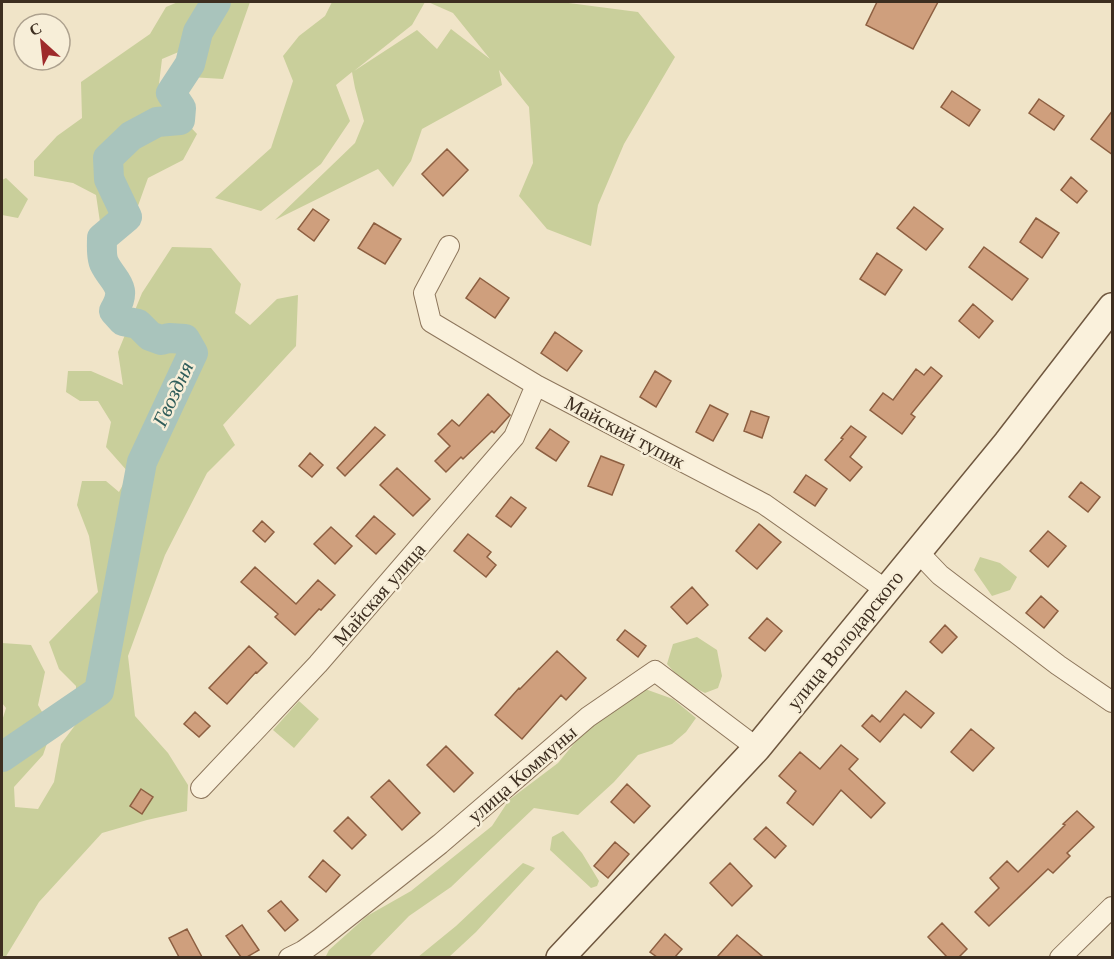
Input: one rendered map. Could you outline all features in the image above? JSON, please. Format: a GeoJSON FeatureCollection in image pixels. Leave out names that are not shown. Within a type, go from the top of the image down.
{"type":"FeatureCollection","features":[{"type":"Feature","properties":{"kind":"main road","name":"улица Володарского"},"geometry":{"type":"LineString","coordinates":[[560,957],[758,747],[1007,443],[1113,307]]}},
{"type":"Feature","properties":{"kind":"street","name":"Майский тупик"},"geometry":{"type":"LineString","coordinates":[[449,246],[424,293],[431,322],[537,386],[764,504],[886,590]]}},
{"type":"Feature","properties":{"kind":"street","name":"Майская улица"},"geometry":{"type":"LineString","coordinates":[[201,788],[318,664],[514,437],[537,386]]}},
{"type":"Feature","properties":{"kind":"street"},"geometry":{"type":"LineString","coordinates":[[918,552],[940,575],[1058,665],[1113,702]]}},
{"type":"Feature","properties":{"kind":"street","name":"улица Коммуны"},"geometry":{"type":"LineString","coordinates":[[289,957],[303,951],[321,938],[440,844],[588,717],[655,671],[758,747]]}},
{"type":"Feature","properties":{"kind":"street"},"geometry":{"type":"LineString","coordinates":[[1060,957],[1110,915]]}},
{"type":"Feature","properties":{"kind":"green space"},"geometry":{"type":"Polygon","coordinates":[[[178,2],[250,2],[223,79],[190,77],[181,51],[162,59],[158,92],[197,134],[183,160],[148,178],[130,228],[116,234],[100,222],[96,195],[73,183],[34,176],[34,161],[57,136],[82,118],[81,82],[150,34],[166,7],[178,2]]]}},
{"type":"Feature","properties":{"kind":"green space"},"geometry":{"type":"Polygon","coordinates":[[[332,2],[425,2],[412,25],[354,71],[417,30],[437,49],[451,29],[490,59],[453,13],[428,2],[561,2],[638,12],[675,57],[624,144],[598,205],[591,246],[547,229],[519,196],[533,163],[529,107],[499,70],[502,85],[422,129],[411,161],[393,187],[378,169],[275,220],[355,143],[364,121],[352,72],[336,85],[350,121],[321,164],[261,211],[215,198],[271,148],[293,81],[283,56],[299,36],[325,16],[332,2]]]}},
{"type":"Feature","properties":{"kind":"green space"},"geometry":{"type":"Polygon","coordinates":[[[6,178],[28,199],[18,218],[2,215],[2,180],[6,178]]]}},
{"type":"Feature","properties":{"kind":"green space"},"geometry":{"type":"Polygon","coordinates":[[[172,247],[211,248],[241,284],[235,313],[250,325],[277,299],[298,295],[296,346],[223,425],[235,445],[207,473],[165,555],[128,656],[135,716],[168,753],[188,785],[187,811],[102,833],[39,902],[5,958],[2,957],[2,721],[6,708],[2,703],[2,643],[31,645],[45,672],[38,705],[52,729],[43,755],[14,787],[15,807],[38,809],[54,782],[61,744],[76,724],[76,686],[59,669],[49,642],[98,592],[89,536],[77,505],[82,481],[106,481],[119,492],[129,473],[106,447],[111,422],[98,401],[80,401],[66,392],[68,371],[91,371],[123,385],[118,352],[142,293],[172,247]]]}},
{"type":"Feature","properties":{"kind":"green space"},"geometry":{"type":"Polygon","coordinates":[[[980,557],[1000,563],[1017,577],[1010,590],[992,596],[974,570],[980,557]]]}},
{"type":"Feature","properties":{"kind":"green space"},"geometry":{"type":"Polygon","coordinates":[[[697,637],[717,650],[722,676],[718,688],[705,693],[683,682],[667,664],[673,644],[697,637]]]}},
{"type":"Feature","properties":{"kind":"green space"},"geometry":{"type":"Polygon","coordinates":[[[645,689],[673,699],[696,718],[686,732],[672,744],[638,755],[614,782],[578,815],[534,808],[451,887],[409,916],[369,957],[325,958],[329,950],[367,916],[411,891],[492,826],[509,800],[558,763],[591,723],[645,689]]]}},
{"type":"Feature","properties":{"kind":"green space"},"geometry":{"type":"Polygon","coordinates":[[[299,701],[319,719],[294,748],[273,730],[299,701]]]}},
{"type":"Feature","properties":{"kind":"green space"},"geometry":{"type":"Polygon","coordinates":[[[563,831],[582,853],[599,881],[597,886],[591,888],[550,850],[552,837],[563,831]]]}},
{"type":"Feature","properties":{"kind":"green space"},"geometry":{"type":"Polygon","coordinates":[[[523,863],[535,868],[476,932],[449,957],[418,957],[456,926],[523,863]]]}},
{"type":"Feature","properties":{"kind":"building"},"geometry":{"type":"Polygon","coordinates":[[[877,2],[938,2],[913,49],[866,25],[877,2]]]}},
{"type":"Feature","properties":{"kind":"building"},"geometry":{"type":"Polygon","coordinates":[[[952,91],[980,110],[969,126],[941,107],[952,91]]]}},
{"type":"Feature","properties":{"kind":"building"},"geometry":{"type":"Polygon","coordinates":[[[1039,99],[1064,116],[1054,130],[1029,113],[1039,99]]]}},
{"type":"Feature","properties":{"kind":"building"},"geometry":{"type":"Polygon","coordinates":[[[1113,110],[1113,155],[1091,139],[1113,110]]]}},
{"type":"Feature","properties":{"kind":"building"},"geometry":{"type":"Polygon","coordinates":[[[447,149],[468,170],[443,196],[422,174],[447,149]]]}},
{"type":"Feature","properties":{"kind":"building"},"geometry":{"type":"Polygon","coordinates":[[[1071,177],[1087,191],[1077,203],[1061,190],[1071,177]]]}},
{"type":"Feature","properties":{"kind":"building"},"geometry":{"type":"Polygon","coordinates":[[[914,207],[943,229],[926,250],[897,228],[914,207]]]}},
{"type":"Feature","properties":{"kind":"building"},"geometry":{"type":"Polygon","coordinates":[[[313,209],[329,220],[314,241],[298,229],[313,209]]]}},
{"type":"Feature","properties":{"kind":"building"},"geometry":{"type":"Polygon","coordinates":[[[1036,218],[1059,233],[1042,258],[1020,242],[1036,218]]]}},
{"type":"Feature","properties":{"kind":"building"},"geometry":{"type":"Polygon","coordinates":[[[374,223],[401,239],[385,264],[358,248],[374,223]]]}},
{"type":"Feature","properties":{"kind":"building"},"geometry":{"type":"Polygon","coordinates":[[[984,247],[1028,279],[1012,300],[969,267],[984,247]]]}},
{"type":"Feature","properties":{"kind":"building"},"geometry":{"type":"Polygon","coordinates":[[[877,253],[902,270],[885,295],[860,279],[877,253]]]}},
{"type":"Feature","properties":{"kind":"building"},"geometry":{"type":"Polygon","coordinates":[[[480,278],[509,298],[495,318],[466,298],[480,278]]]}},
{"type":"Feature","properties":{"kind":"building"},"geometry":{"type":"Polygon","coordinates":[[[973,304],[993,321],[979,338],[959,321],[973,304]]]}},
{"type":"Feature","properties":{"kind":"building"},"geometry":{"type":"Polygon","coordinates":[[[555,332],[582,351],[567,371],[541,353],[555,332]]]}},
{"type":"Feature","properties":{"kind":"building"},"geometry":{"type":"Polygon","coordinates":[[[931,367],[942,376],[911,414],[915,417],[902,434],[870,410],[883,393],[893,400],[916,369],[924,375],[931,367]]]}},
{"type":"Feature","properties":{"kind":"building"},"geometry":{"type":"Polygon","coordinates":[[[655,371],[671,381],[656,407],[640,397],[655,371]]]}},
{"type":"Feature","properties":{"kind":"building"},"geometry":{"type":"Polygon","coordinates":[[[488,394],[510,415],[494,433],[492,431],[446,472],[435,461],[450,446],[438,434],[452,420],[459,426],[488,394]]]}},
{"type":"Feature","properties":{"kind":"building"},"geometry":{"type":"Polygon","coordinates":[[[710,405],[728,414],[713,441],[696,432],[710,405]]]}},
{"type":"Feature","properties":{"kind":"building"},"geometry":{"type":"Polygon","coordinates":[[[751,411],[769,417],[762,438],[744,431],[751,411]]]}},
{"type":"Feature","properties":{"kind":"building"},"geometry":{"type":"Polygon","coordinates":[[[851,426],[866,437],[850,457],[862,467],[850,481],[825,460],[851,426]]]}},
{"type":"Feature","properties":{"kind":"building"},"geometry":{"type":"Polygon","coordinates":[[[375,427],[385,435],[345,476],[337,468],[375,427]]]}},
{"type":"Feature","properties":{"kind":"building"},"geometry":{"type":"Polygon","coordinates":[[[550,429],[569,442],[556,461],[536,448],[550,429]]]}},
{"type":"Feature","properties":{"kind":"building"},"geometry":{"type":"Polygon","coordinates":[[[310,453],[323,465],[312,477],[299,466],[310,453]]]}},
{"type":"Feature","properties":{"kind":"building"},"geometry":{"type":"Polygon","coordinates":[[[601,456],[624,465],[612,495],[588,486],[601,456]]]}},
{"type":"Feature","properties":{"kind":"building"},"geometry":{"type":"Polygon","coordinates":[[[397,468],[430,499],[413,516],[380,485],[397,468]]]}},
{"type":"Feature","properties":{"kind":"building"},"geometry":{"type":"Polygon","coordinates":[[[806,475],[827,489],[815,506],[794,492],[806,475]]]}},
{"type":"Feature","properties":{"kind":"building"},"geometry":{"type":"Polygon","coordinates":[[[1081,482],[1100,497],[1088,512],[1069,497],[1081,482]]]}},
{"type":"Feature","properties":{"kind":"building"},"geometry":{"type":"Polygon","coordinates":[[[511,497],[526,508],[511,527],[496,516],[511,497]]]}},
{"type":"Feature","properties":{"kind":"building"},"geometry":{"type":"Polygon","coordinates":[[[374,516],[395,534],[376,554],[356,536],[374,516]]]}},
{"type":"Feature","properties":{"kind":"building"},"geometry":{"type":"Polygon","coordinates":[[[262,521],[274,532],[265,542],[253,531],[262,521]]]}},
{"type":"Feature","properties":{"kind":"building"},"geometry":{"type":"Polygon","coordinates":[[[759,524],[781,542],[757,569],[736,551],[759,524]]]}},
{"type":"Feature","properties":{"kind":"building"},"geometry":{"type":"Polygon","coordinates":[[[331,527],[352,546],[335,564],[314,544],[331,527]]]}},
{"type":"Feature","properties":{"kind":"building"},"geometry":{"type":"Polygon","coordinates":[[[1048,531],[1066,546],[1048,567],[1030,551],[1048,531]]]}},
{"type":"Feature","properties":{"kind":"building"},"geometry":{"type":"Polygon","coordinates":[[[468,534],[491,552],[487,557],[496,565],[486,577],[454,551],[468,534]]]}},
{"type":"Feature","properties":{"kind":"building"},"geometry":{"type":"Polygon","coordinates":[[[255,567],[296,604],[318,580],[335,595],[295,635],[275,617],[278,614],[241,582],[255,567]]]}},
{"type":"Feature","properties":{"kind":"building"},"geometry":{"type":"Polygon","coordinates":[[[692,587],[708,605],[687,624],[671,607],[692,587]]]}},
{"type":"Feature","properties":{"kind":"building"},"geometry":{"type":"Polygon","coordinates":[[[1041,596],[1058,611],[1044,628],[1026,613],[1041,596]]]}},
{"type":"Feature","properties":{"kind":"building"},"geometry":{"type":"Polygon","coordinates":[[[767,618],[782,631],[765,651],[749,638],[767,618]]]}},
{"type":"Feature","properties":{"kind":"building"},"geometry":{"type":"Polygon","coordinates":[[[945,625],[957,637],[942,653],[930,642],[945,625]]]}},
{"type":"Feature","properties":{"kind":"building"},"geometry":{"type":"Polygon","coordinates":[[[625,630],[646,646],[638,657],[617,640],[625,630]]]}},
{"type":"Feature","properties":{"kind":"building"},"geometry":{"type":"Polygon","coordinates":[[[249,646],[267,663],[227,704],[209,688],[249,646]]]}},
{"type":"Feature","properties":{"kind":"building"},"geometry":{"type":"Polygon","coordinates":[[[557,651],[586,678],[566,700],[561,695],[522,739],[495,715],[557,651]]]}},
{"type":"Feature","properties":{"kind":"building"},"geometry":{"type":"Polygon","coordinates":[[[906,691],[934,713],[921,728],[904,714],[880,742],[862,726],[872,715],[880,722],[906,691]]]}},
{"type":"Feature","properties":{"kind":"building"},"geometry":{"type":"Polygon","coordinates":[[[195,712],[210,726],[199,737],[184,724],[195,712]]]}},
{"type":"Feature","properties":{"kind":"building"},"geometry":{"type":"Polygon","coordinates":[[[971,729],[994,748],[973,771],[951,752],[971,729]]]}},
{"type":"Feature","properties":{"kind":"building"},"geometry":{"type":"Polygon","coordinates":[[[841,745],[858,759],[849,769],[885,803],[871,818],[841,790],[813,825],[787,803],[796,791],[779,776],[800,752],[820,769],[841,745]]]}},
{"type":"Feature","properties":{"kind":"building"},"geometry":{"type":"Polygon","coordinates":[[[446,746],[473,773],[454,792],[427,765],[446,746]]]}},
{"type":"Feature","properties":{"kind":"building"},"geometry":{"type":"Polygon","coordinates":[[[389,780],[420,813],[402,830],[371,797],[389,780]]]}},
{"type":"Feature","properties":{"kind":"building"},"geometry":{"type":"Polygon","coordinates":[[[627,784],[650,806],[634,823],[611,802],[627,784]]]}},
{"type":"Feature","properties":{"kind":"building"},"geometry":{"type":"Polygon","coordinates":[[[141,789],[153,797],[142,814],[130,806],[141,789]]]}},
{"type":"Feature","properties":{"kind":"building"},"geometry":{"type":"Polygon","coordinates":[[[1077,811],[1094,827],[1067,853],[1070,856],[1053,873],[1048,869],[989,926],[975,912],[999,888],[990,878],[1007,861],[1018,872],[1077,811]]]}},
{"type":"Feature","properties":{"kind":"building"},"geometry":{"type":"Polygon","coordinates":[[[348,817],[366,835],[352,849],[334,831],[348,817]]]}},
{"type":"Feature","properties":{"kind":"building"},"geometry":{"type":"Polygon","coordinates":[[[766,827],[786,846],[775,858],[754,839],[766,827]]]}},
{"type":"Feature","properties":{"kind":"building"},"geometry":{"type":"Polygon","coordinates":[[[615,842],[629,854],[608,878],[594,866],[615,842]]]}},
{"type":"Feature","properties":{"kind":"building"},"geometry":{"type":"Polygon","coordinates":[[[323,860],[340,875],[326,892],[309,877],[323,860]]]}},
{"type":"Feature","properties":{"kind":"building"},"geometry":{"type":"Polygon","coordinates":[[[730,863],[752,886],[732,906],[710,883],[730,863]]]}},
{"type":"Feature","properties":{"kind":"building"},"geometry":{"type":"Polygon","coordinates":[[[281,901],[298,920],[285,931],[268,911],[281,901]]]}},
{"type":"Feature","properties":{"kind":"building"},"geometry":{"type":"Polygon","coordinates":[[[942,923],[967,949],[959,957],[947,957],[928,937],[942,923]]]}},
{"type":"Feature","properties":{"kind":"building"},"geometry":{"type":"Polygon","coordinates":[[[242,925],[259,950],[247,957],[241,957],[226,936],[242,925]]]}},
{"type":"Feature","properties":{"kind":"building"},"geometry":{"type":"Polygon","coordinates":[[[187,929],[202,957],[179,957],[169,938],[187,929]]]}},
{"type":"Feature","properties":{"kind":"building"},"geometry":{"type":"Polygon","coordinates":[[[665,934],[682,949],[675,957],[657,957],[650,952],[665,934]]]}},
{"type":"Feature","properties":{"kind":"building"},"geometry":{"type":"Polygon","coordinates":[[[737,935],[763,957],[717,957],[737,935]]]}},
{"type":"Feature","properties":{"kind":"waterway","name":"Гвоздня"},"geometry":{"type":"LineString","coordinates":[[2,757],[99,691],[142,462],[193,353],[185,339],[161,340],[150,336],[138,324],[123,321],[114,311],[120,290],[103,260],[102,238],[127,217],[109,179],[108,158],[131,136],[157,122],[180,120],[181,108],[171,93],[190,64],[198,32],[216,2]]}}]}
